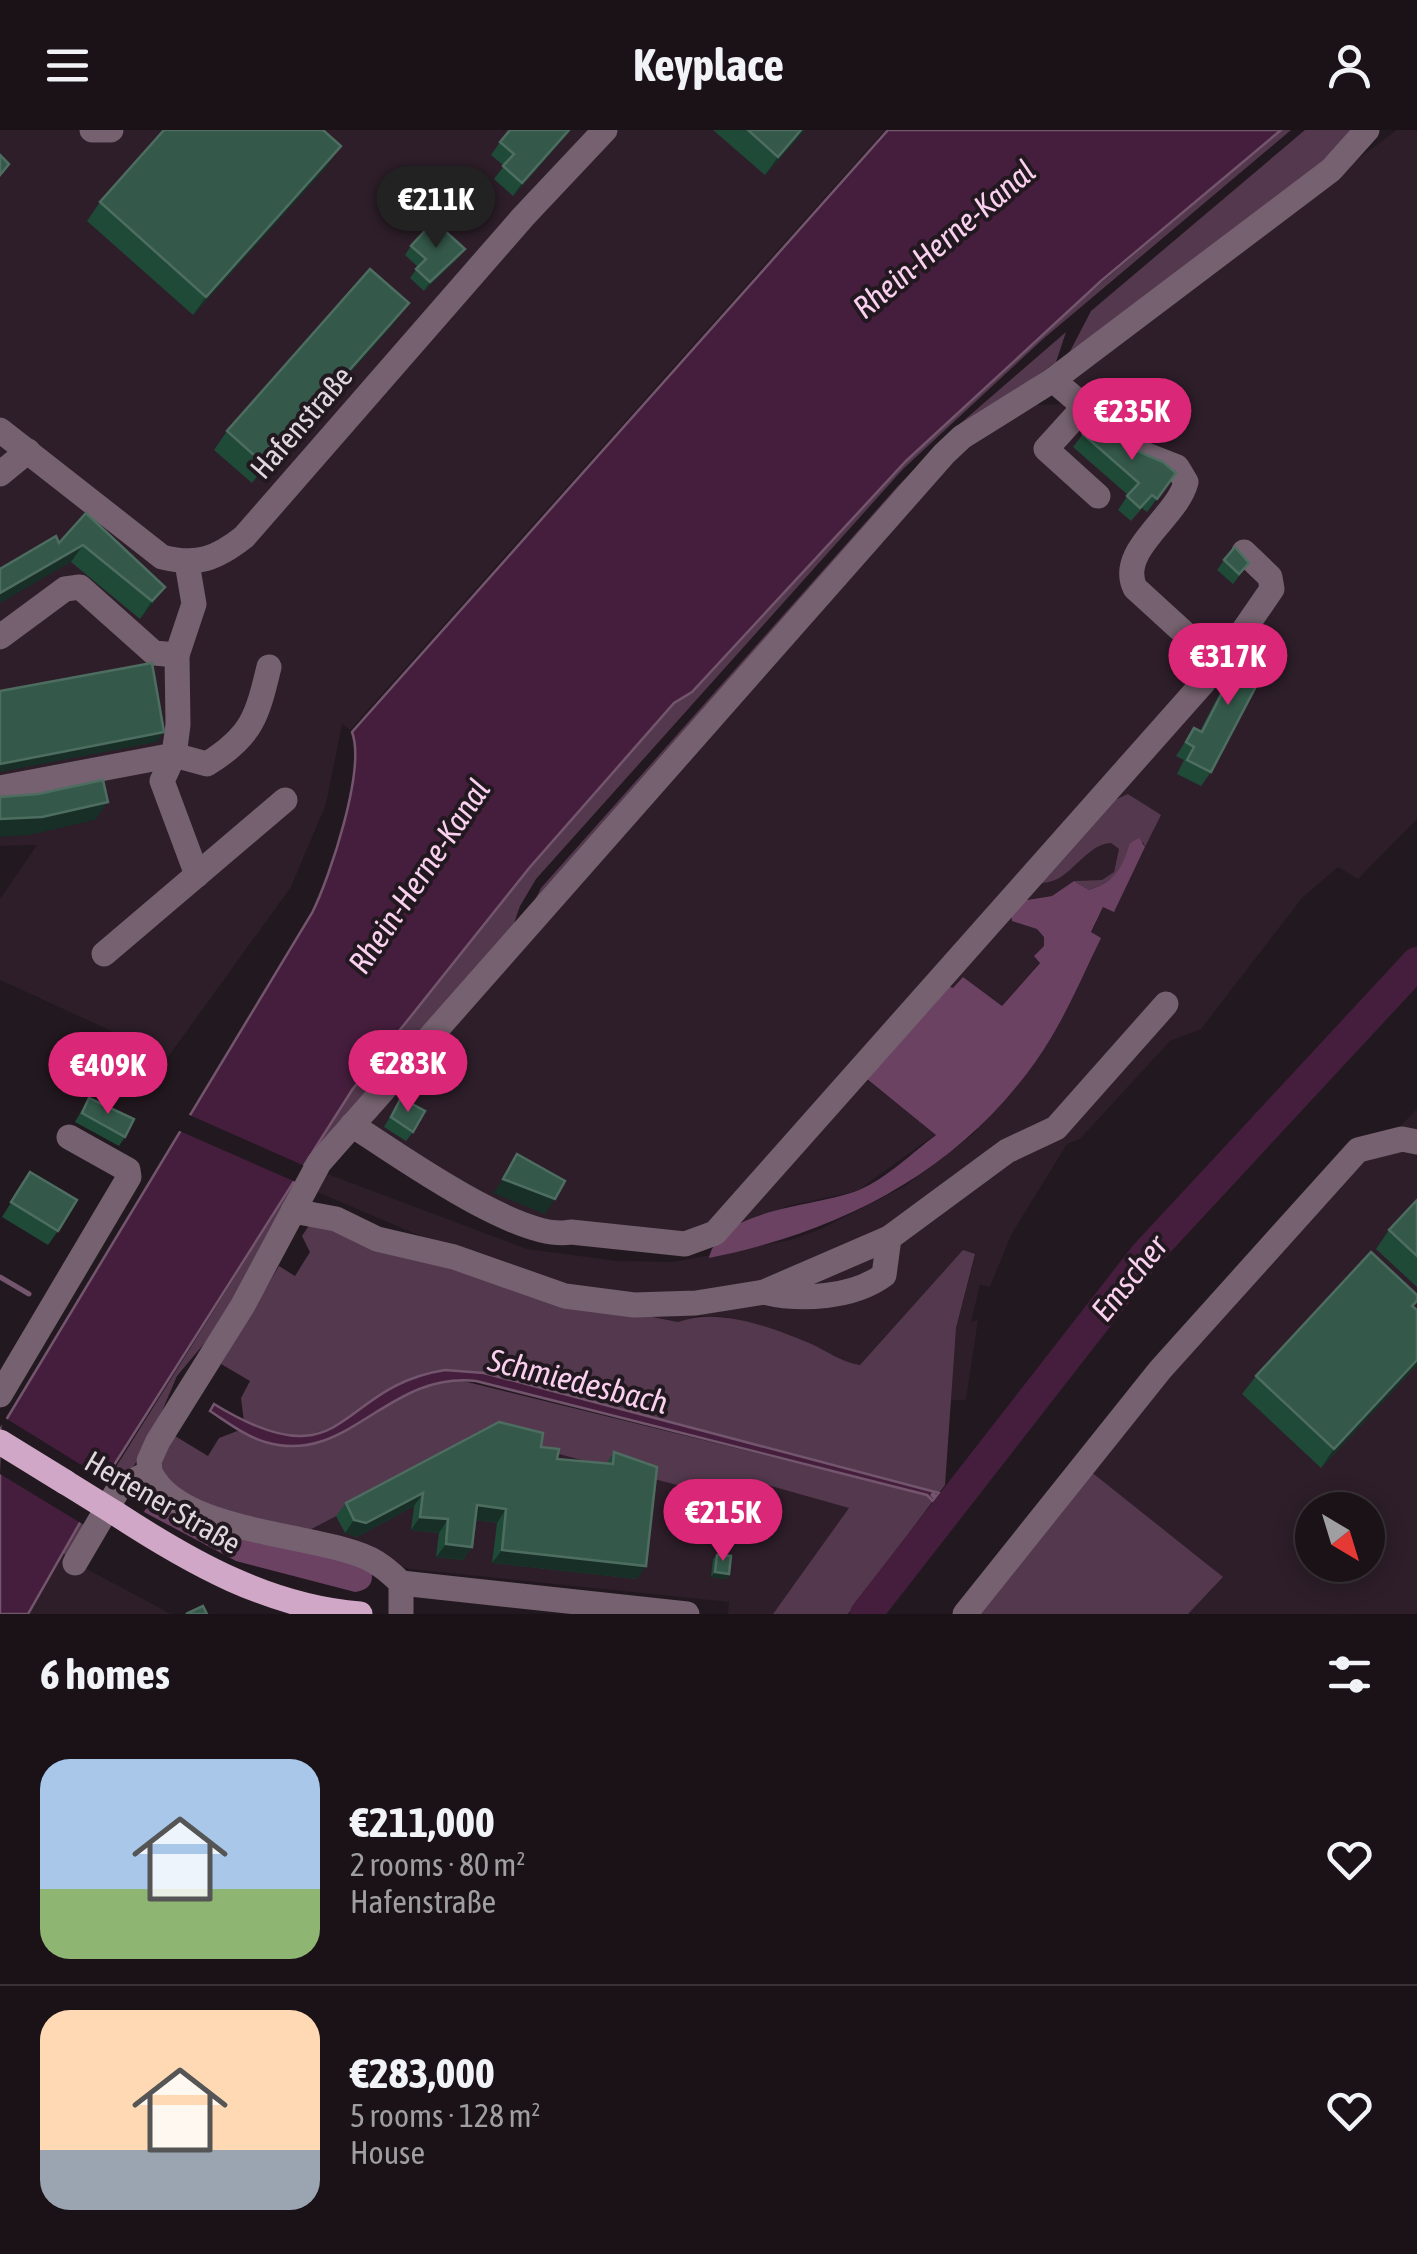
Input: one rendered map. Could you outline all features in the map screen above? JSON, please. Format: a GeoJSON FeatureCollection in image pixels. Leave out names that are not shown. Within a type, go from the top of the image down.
{"type":"FeatureCollection","features":[{"type":"Feature","properties":{"kind":"main road","name":"Hertener Straße"},"geometry":{"type":"LineString","coordinates":[[0,1442],[192,1562],[230,1580],[309,1606],[360,1614]]}},
{"type":"Feature","properties":{"kind":"street"},"geometry":{"type":"LineString","coordinates":[[92,130],[111,130]]}},
{"type":"Feature","properties":{"kind":"street","name":"Hafenstraße"},"geometry":{"type":"LineString","coordinates":[[186,564],[209,561],[244,537],[523,216],[605,130]]}},
{"type":"Feature","properties":{"kind":"street"},"geometry":{"type":"LineString","coordinates":[[75,1563],[118,1488],[150,1472],[148,1461],[158,1441],[243,1305],[319,1164],[944,454],[962,437],[1053,380],[1331,170],[1367,130]]}},
{"type":"Feature","properties":{"kind":"street"},"geometry":{"type":"LineString","coordinates":[[1053,380],[1136,451],[1177,467],[1186,482],[1181,502],[1131,561],[1129,576],[1135,588],[1205,652],[1209,667]]}},
{"type":"Feature","properties":{"kind":"street"},"geometry":{"type":"LineString","coordinates":[[1084,408],[1046,450],[1098,496]]}},
{"type":"Feature","properties":{"kind":"street"},"geometry":{"type":"LineString","coordinates":[[0,430],[162,558],[186,564],[194,604],[177,655],[174,755],[162,781],[197,874]]}},
{"type":"Feature","properties":{"kind":"street"},"geometry":{"type":"LineString","coordinates":[[0,474],[28,451]]}},
{"type":"Feature","properties":{"kind":"street"},"geometry":{"type":"LineString","coordinates":[[352,1125],[482,1205],[552,1236],[571,1232],[700,1242],[715,1233],[1176,713],[1202,683],[1209,667],[1232,647],[1272,589],[1270,576],[1244,552]]}},
{"type":"Feature","properties":{"kind":"street"},"geometry":{"type":"LineString","coordinates":[[0,637],[65,590],[80,587],[154,652],[177,655]]}},
{"type":"Feature","properties":{"kind":"street"},"geometry":{"type":"LineString","coordinates":[[0,788],[174,755],[207,764],[238,745],[257,716],[269,667]]}},
{"type":"Feature","properties":{"kind":"street"},"geometry":{"type":"LineString","coordinates":[[104,954],[285,800]]}},
{"type":"Feature","properties":{"kind":"street"},"geometry":{"type":"LineString","coordinates":[[292,1210],[336,1219],[378,1239],[454,1257],[565,1296],[634,1306],[696,1303],[764,1292],[888,1238],[1007,1151],[1056,1128],[1166,1004]]}},
{"type":"Feature","properties":{"kind":"street"},"geometry":{"type":"LineString","coordinates":[[0,1395],[129,1177],[128,1170],[68,1137]]}},
{"type":"Feature","properties":{"kind":"street"},"geometry":{"type":"LineString","coordinates":[[965,1614],[1160,1370],[1358,1150],[1402,1139],[1417,1142]]}},
{"type":"Feature","properties":{"kind":"street"},"geometry":{"type":"LineString","coordinates":[[764,1292],[792,1299],[869,1286],[884,1275],[888,1238]]}},
{"type":"Feature","properties":{"kind":"street","name":"Hertener Straße"},"geometry":{"type":"LineString","coordinates":[[150,1472],[167,1498],[226,1521],[368,1558],[402,1582],[687,1614]]}},
{"type":"Feature","properties":{"kind":"street"},"geometry":{"type":"LineString","coordinates":[[401,1614],[402,1582]]}},
{"type":"Feature","properties":{"kind":"shaded area"},"geometry":{"type":"Polygon","coordinates":[[[0,130],[885,130],[350,730],[342,724],[326,804],[291,887],[168,1057],[0,980],[0,899],[37,845],[0,846],[0,130]]]}},
{"type":"Feature","properties":{"kind":"shaded area"},"geometry":{"type":"Polygon","coordinates":[[[1281,130],[1291,130],[1043,339],[903,469],[536,879],[520,906],[509,938],[294,1196],[213,1333],[177,1376],[148,1444],[73,1559],[62,1553],[352,1090],[530,867],[674,703],[692,692],[906,461],[1047,329],[1281,130]]]}},
{"type":"Feature","properties":{"kind":"shaded area"},"geometry":{"type":"Polygon","coordinates":[[[1305,130],[1357,130],[1329,158],[1066,359],[1091,311],[1305,130]]]}},
{"type":"Feature","properties":{"kind":"shaded area"},"geometry":{"type":"Polygon","coordinates":[[[1397,130],[1417,130],[1417,819],[1358,879],[1338,867],[1302,898],[1201,1029],[1170,1041],[1080,1139],[1067,1144],[1011,1235],[990,1287],[980,1285],[971,1322],[978,1320],[966,1400],[949,1400],[956,1328],[975,1255],[936,1281],[860,1365],[841,1362],[806,1342],[727,1317],[696,1316],[679,1322],[565,1300],[374,1231],[437,1243],[317,1192],[325,1173],[527,1249],[617,1261],[673,1262],[790,1240],[821,1229],[905,1186],[972,1135],[1017,1086],[1051,1038],[1100,938],[1091,933],[1104,906],[1114,911],[1160,816],[1129,794],[1110,802],[1049,883],[1100,843],[1111,843],[1119,849],[1114,872],[1102,880],[1074,881],[1052,896],[1021,901],[1044,937],[1044,946],[1040,962],[1002,1006],[963,977],[953,989],[949,986],[867,1080],[936,1134],[857,1191],[788,1206],[726,1232],[569,1239],[364,1143],[379,1108],[948,457],[1036,405],[1060,404],[1074,388],[1073,377],[1244,242],[1397,130]]]}},
{"type":"Feature","properties":{"kind":"shaded area"},"geometry":{"type":"Polygon","coordinates":[[[1066,332],[1056,362],[1021,387],[530,910],[541,888],[897,487],[954,429],[1066,332]]]}},
{"type":"Feature","properties":{"kind":"shaded area"},"geometry":{"type":"Polygon","coordinates":[[[1128,794],[1161,815],[1145,847],[1143,842],[1113,877],[1089,890],[1074,881],[1102,880],[1114,872],[1119,849],[1111,843],[1092,850],[1057,879],[1037,882],[1110,802],[1128,794]]]}},
{"type":"Feature","properties":{"kind":"shaded area"},"geometry":{"type":"Polygon","coordinates":[[[1139,838],[1145,847],[1114,912],[1103,907],[1091,932],[1101,938],[1055,1032],[1005,1100],[970,1135],[933,1165],[849,1214],[757,1247],[709,1258],[717,1241],[731,1228],[773,1211],[859,1190],[936,1135],[867,1079],[948,986],[953,988],[963,977],[1002,1006],[1040,963],[1034,956],[1044,946],[1044,937],[1037,929],[1012,921],[1011,914],[1021,901],[1052,896],[1074,881],[1089,890],[1106,882],[1117,872],[1130,843],[1139,838]]]}},
{"type":"Feature","properties":{"kind":"shaded area"},"geometry":{"type":"Polygon","coordinates":[[[1417,1109],[1417,1614],[1188,1614],[1223,1577],[952,1614],[1353,1143],[1381,1146],[1417,1109]]]}},
{"type":"Feature","properties":{"kind":"shaded area"},"geometry":{"type":"Polygon","coordinates":[[[310,1224],[565,1300],[678,1322],[710,1317],[761,1325],[860,1365],[963,1250],[975,1254],[956,1328],[945,1485],[939,1493],[462,1370],[432,1375],[404,1386],[327,1429],[302,1436],[274,1435],[244,1422],[241,1398],[250,1381],[221,1364],[279,1266],[295,1276],[310,1252],[302,1236],[310,1224]]]}},
{"type":"Feature","properties":{"kind":"shaded area"},"geometry":{"type":"Polygon","coordinates":[[[455,1379],[927,1495],[933,1501],[848,1614],[773,1614],[849,1508],[753,1481],[742,1502],[490,1436],[298,1536],[202,1506],[162,1475],[161,1460],[175,1436],[208,1456],[219,1438],[240,1430],[273,1443],[301,1445],[327,1438],[425,1385],[455,1379]]]}},
{"type":"Feature","properties":{"kind":"shaded area"},"geometry":{"type":"Polygon","coordinates":[[[490,1436],[742,1501],[753,1481],[850,1508],[773,1614],[728,1614],[729,1602],[410,1569],[298,1536],[490,1436]]]}},
{"type":"Feature","properties":{"kind":"shaded area"},"geometry":{"type":"Polygon","coordinates":[[[1090,1471],[1223,1577],[1188,1614],[975,1614],[1090,1471]]]}},
{"type":"Feature","properties":{"kind":"shaded area"},"geometry":{"type":"Polygon","coordinates":[[[139,1488],[173,1512],[359,1563],[372,1572],[370,1584],[355,1592],[236,1561],[144,1512],[147,1506],[125,1492],[139,1488]]]}},
{"type":"Feature","properties":{"kind":"shaded area"},"geometry":{"type":"Polygon","coordinates":[[[62,1553],[87,1569],[171,1614],[28,1614],[62,1553]]]}},
{"type":"Feature","properties":{"kind":"water","name":"Rhein-Herne-Kanal"},"geometry":{"type":"Polygon","coordinates":[[[888,130],[1281,130],[1101,281],[906,461],[692,692],[674,703],[530,867],[352,1090],[102,1484],[28,1614],[0,1614],[0,1430],[312,913],[328,875],[350,796],[355,749],[352,732],[888,130]]]}},
{"type":"Feature","properties":{"kind":"water"},"geometry":{"type":"Polygon","coordinates":[[[445,1370],[484,1373],[939,1493],[933,1501],[927,1495],[476,1381],[445,1382],[417,1390],[345,1431],[320,1442],[294,1446],[265,1442],[210,1411],[214,1404],[258,1427],[291,1436],[317,1434],[409,1380],[445,1370]]]}},
{"type":"Feature","properties":{"kind":"pier"},"geometry":{"type":"Polygon","coordinates":[[[185,1113],[307,1167],[298,1183],[175,1129],[185,1113]]]}},
{"type":"Feature","properties":{"kind":"pier"},"geometry":{"type":"Polygon","coordinates":[[[2,1416],[109,1482],[84,1525],[0,1474],[2,1416]]]}},
{"type":"Feature","properties":{"kind":"building"},"geometry":{"type":"Polygon","coordinates":[[[164,130],[323,130],[341,146],[206,297],[100,202],[164,130]]]}},
{"type":"Feature","properties":{"kind":"building"},"geometry":{"type":"Polygon","coordinates":[[[510,130],[569,130],[522,183],[503,166],[514,154],[500,142],[510,130]]]}},
{"type":"Feature","properties":{"kind":"building"},"geometry":{"type":"Polygon","coordinates":[[[748,130],[801,130],[778,157],[748,130]]]}},
{"type":"Feature","properties":{"kind":"building"},"geometry":{"type":"Polygon","coordinates":[[[0,155],[9,164],[0,175],[0,155]]]}},
{"type":"Feature","properties":{"kind":"building"},"geometry":{"type":"Polygon","coordinates":[[[434,221],[465,249],[430,282],[416,269],[426,259],[411,246],[434,221]]]}},
{"type":"Feature","properties":{"kind":"building"},"geometry":{"type":"Polygon","coordinates":[[[370,269],[409,303],[265,465],[227,431],[370,269]]]}},
{"type":"Feature","properties":{"kind":"building"},"geometry":{"type":"Polygon","coordinates":[[[1097,417],[1135,450],[1163,462],[1176,473],[1157,499],[1152,495],[1140,508],[1127,496],[1139,483],[1083,434],[1097,417]]]}},
{"type":"Feature","properties":{"kind":"building"},"geometry":{"type":"Polygon","coordinates":[[[86,513],[165,587],[152,601],[83,545],[0,593],[0,569],[56,536],[59,543],[86,513]]]}},
{"type":"Feature","properties":{"kind":"building"},"geometry":{"type":"Polygon","coordinates":[[[1235,547],[1249,563],[1239,574],[1224,560],[1235,547]]]}},
{"type":"Feature","properties":{"kind":"building"},"geometry":{"type":"Polygon","coordinates":[[[1253,644],[1273,654],[1211,772],[1187,760],[1194,747],[1186,742],[1194,728],[1202,732],[1242,654],[1253,644]]]}},
{"type":"Feature","properties":{"kind":"building"},"geometry":{"type":"Polygon","coordinates":[[[152,663],[164,732],[0,764],[0,691],[152,663]]]}},
{"type":"Feature","properties":{"kind":"building"},"geometry":{"type":"Polygon","coordinates":[[[103,780],[108,802],[42,817],[0,819],[0,797],[38,794],[103,780]]]}},
{"type":"Feature","properties":{"kind":"building"},"geometry":{"type":"Polygon","coordinates":[[[89,1098],[134,1119],[125,1137],[82,1113],[89,1098]]]}},
{"type":"Feature","properties":{"kind":"building"},"geometry":{"type":"Polygon","coordinates":[[[401,1098],[425,1111],[413,1132],[391,1117],[401,1098]]]}},
{"type":"Feature","properties":{"kind":"building"},"geometry":{"type":"Polygon","coordinates":[[[517,1154],[565,1181],[555,1199],[503,1179],[517,1154]]]}},
{"type":"Feature","properties":{"kind":"building"},"geometry":{"type":"Polygon","coordinates":[[[30,1172],[77,1200],[58,1231],[11,1202],[30,1172]]]}},
{"type":"Feature","properties":{"kind":"building"},"geometry":{"type":"Polygon","coordinates":[[[1417,1200],[1417,1256],[1389,1230],[1417,1200]]]}},
{"type":"Feature","properties":{"kind":"building"},"geometry":{"type":"Polygon","coordinates":[[[1371,1252],[1417,1295],[1412,1306],[1417,1310],[1417,1360],[1334,1449],[1256,1376],[1371,1252]]]}},
{"type":"Feature","properties":{"kind":"building"},"geometry":{"type":"Polygon","coordinates":[[[499,1422],[543,1433],[541,1447],[559,1449],[557,1459],[613,1464],[614,1452],[657,1467],[646,1566],[502,1550],[506,1509],[477,1505],[472,1547],[446,1544],[448,1519],[420,1517],[423,1493],[366,1523],[354,1520],[346,1503],[499,1422]]]}},
{"type":"Feature","properties":{"kind":"building"},"geometry":{"type":"Polygon","coordinates":[[[717,1555],[731,1556],[729,1574],[715,1572],[717,1555]]]}},
{"type":"Feature","properties":{"kind":"building"},"geometry":{"type":"Polygon","coordinates":[[[203,1606],[207,1614],[186,1614],[203,1606]]]}},
{"type":"Feature","properties":{"kind":"waterway","name":"Emscher"},"geometry":{"type":"LineString","coordinates":[[866,1614],[1145,1256],[1417,963]]}},
{"type":"Feature","properties":{"kind":"waterway","name":"Schmiedesbach"},"geometry":{"type":"LineString","coordinates":[[0,1277],[29,1294]]}},
{"type":"Feature","properties":{"kind":"waterway","name":"Schmiedesbach"},"geometry":{"type":"LineString","coordinates":[[933,1495],[947,1506]]}}]}
